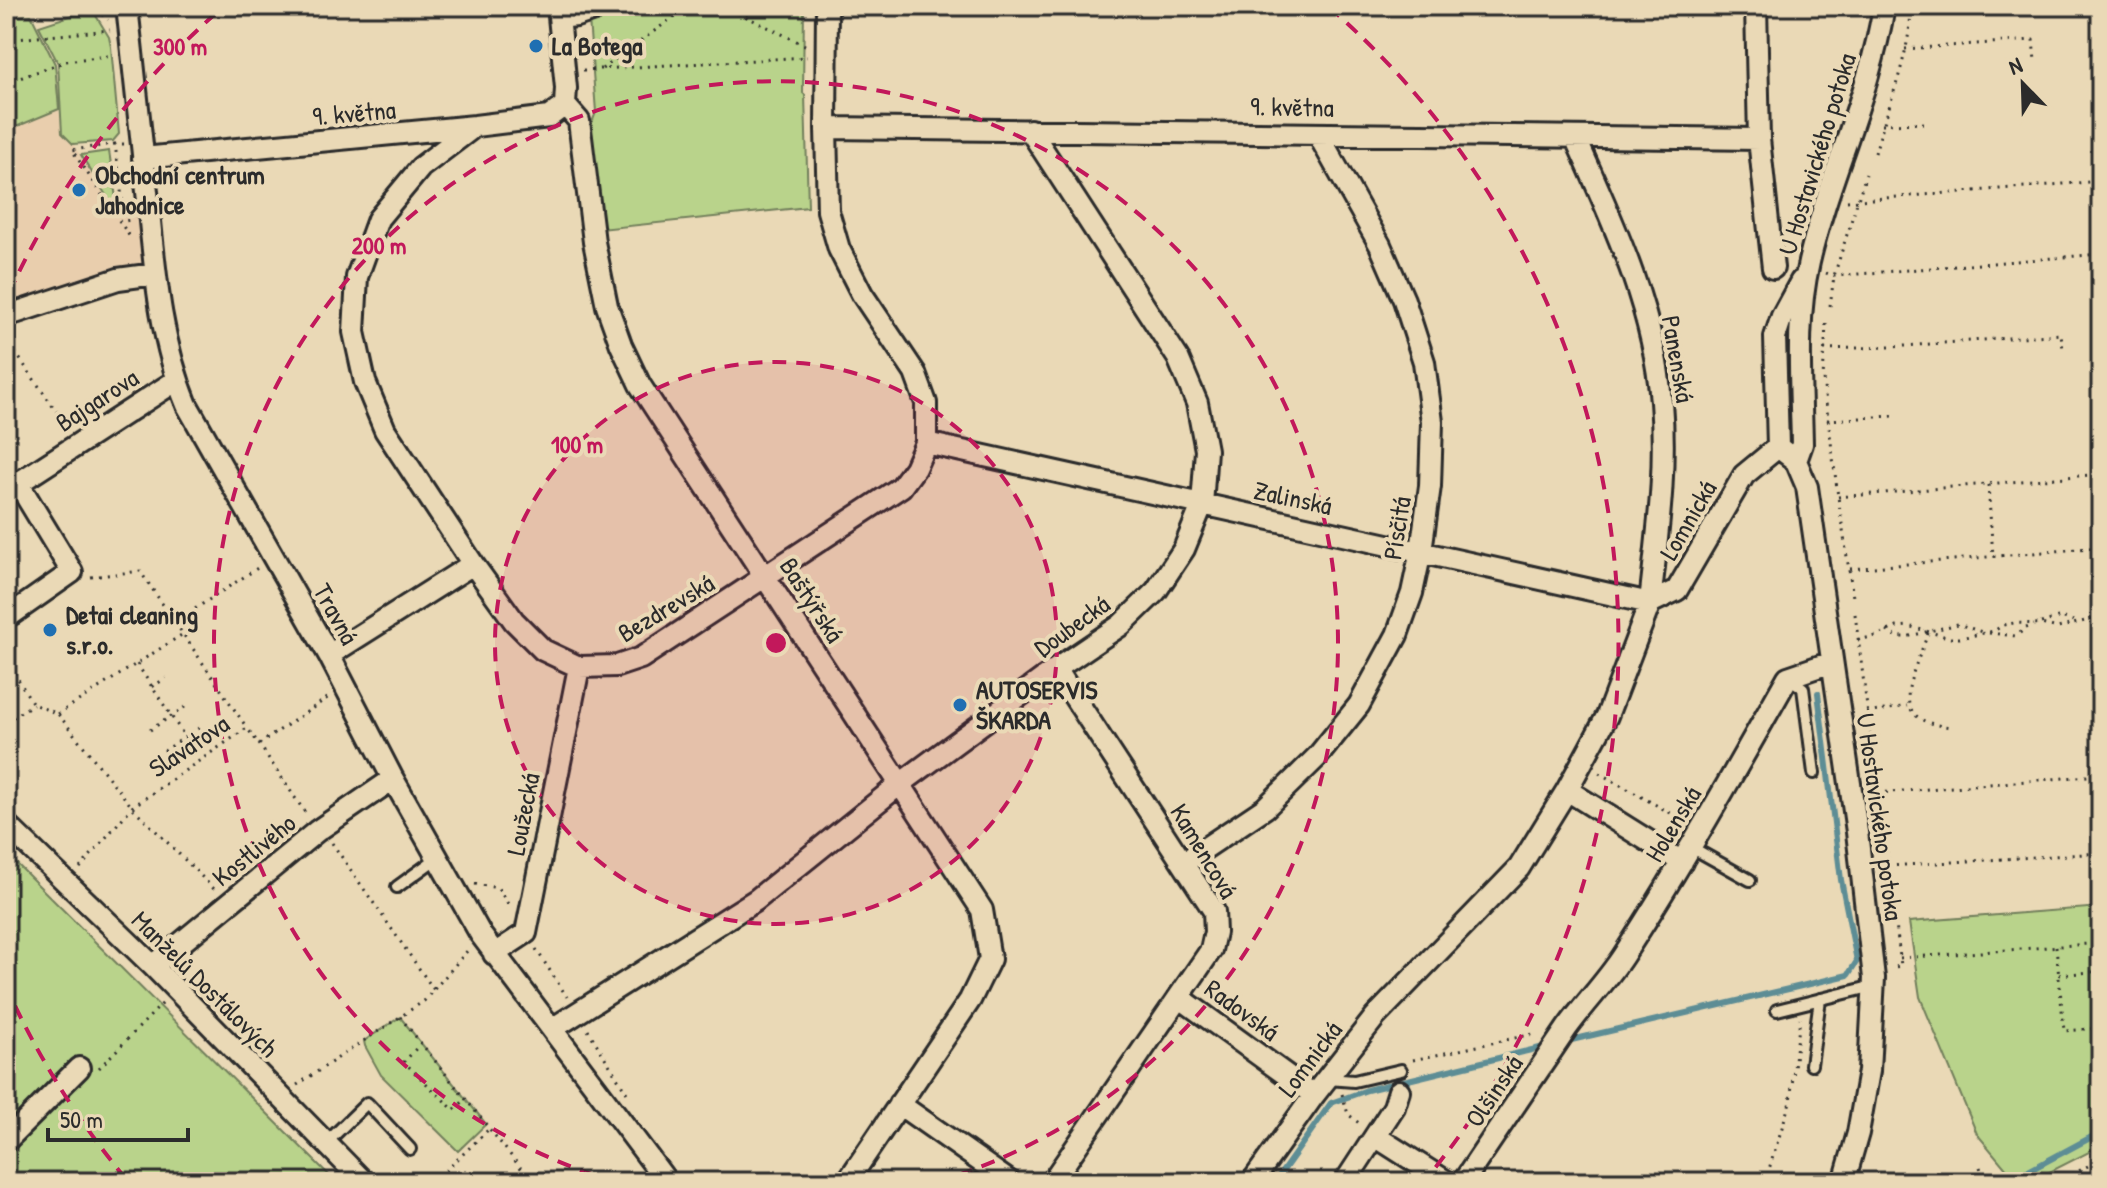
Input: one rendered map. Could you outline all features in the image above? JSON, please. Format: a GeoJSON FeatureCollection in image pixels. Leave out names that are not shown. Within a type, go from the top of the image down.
{"type":"FeatureCollection","features":[{"type":"Feature","properties":{"kind":"street","name":"Travná"},"geometry":{"type":"LineString","coordinates":[[127,6],[155,274],[166,343],[187,405],[329,655],[393,779],[481,935],[667,1182]]}},
{"type":"Feature","properties":{"kind":"street","name":"Bezdrevská"},"geometry":{"type":"LineString","coordinates":[[475,126],[421,167],[378,219],[357,277],[354,332],[365,382],[385,430],[514,621],[543,650],[579,667],[617,666],[641,658],[901,487],[915,468],[926,443],[926,403],[915,373],[862,294],[839,249],[828,211],[827,6]]}},
{"type":"Feature","properties":{"kind":"street"},"geometry":{"type":"LineString","coordinates":[[1756,6],[1759,139],[1773,268]]}},
{"type":"Feature","properties":{"kind":"street","name":"U Hostavického potoka"},"geometry":{"type":"LineString","coordinates":[[1844,1182],[1858,1133],[1869,1071],[1874,986],[1857,832],[1807,487],[1796,461],[1802,444],[1800,335],[1808,264],[1870,70],[1884,6]]}},
{"type":"Feature","properties":{"kind":"street","name":"Baštýřská"},"geometry":{"type":"LineString","coordinates":[[558,14],[565,105],[579,121],[594,242],[607,306],[621,345],[640,385],[982,910],[990,959],[970,1000],[847,1182]]}},
{"type":"Feature","properties":{"kind":"street","name":"9. května"},"geometry":{"type":"LineString","coordinates":[[143,158],[410,134],[549,117],[565,105]]}},
{"type":"Feature","properties":{"kind":"street","name":"9. května"},"geometry":{"type":"LineString","coordinates":[[826,128],[1759,139]]}},
{"type":"Feature","properties":{"kind":"street","name":"Doubecká"},"geometry":{"type":"LineString","coordinates":[[552,1029],[756,900],[900,784],[1121,625],[1156,591],[1184,549],[1202,505],[1206,450],[1197,403],[1178,358],[1030,130]]}},
{"type":"Feature","properties":{"kind":"street"},"geometry":{"type":"LineString","coordinates":[[410,134],[421,142],[421,167]]}},
{"type":"Feature","properties":{"kind":"street","name":"Písčitá"},"geometry":{"type":"LineString","coordinates":[[1183,863],[1265,808],[1317,757],[1359,705],[1397,635],[1412,593],[1421,551],[1430,486],[1432,422],[1424,362],[1404,300],[1380,245],[1318,134]]}},
{"type":"Feature","properties":{"kind":"street","name":"Panenská"},"geometry":{"type":"LineString","coordinates":[[1575,137],[1620,239],[1649,325],[1661,401],[1663,479],[1650,603]]}},
{"type":"Feature","properties":{"kind":"street"},"geometry":{"type":"LineString","coordinates":[[1796,461],[1778,447],[1775,337],[1808,264]]}},
{"type":"Feature","properties":{"kind":"street"},"geometry":{"type":"LineString","coordinates":[[6,316],[118,279],[155,274]]}},
{"type":"Feature","properties":{"kind":"street","name":"Bajgarova"},"geometry":{"type":"LineString","coordinates":[[12,487],[177,380]]}},
{"type":"Feature","properties":{"kind":"street","name":"Zalinská"},"geometry":{"type":"LineString","coordinates":[[926,443],[1650,603]]}},
{"type":"Feature","properties":{"kind":"street","name":"Lomnická"},"geometry":{"type":"LineString","coordinates":[[1252,1182],[1375,1017],[1519,868],[1567,790],[1607,716],[1650,603],[1677,590],[1744,475],[1778,447]]}},
{"type":"Feature","properties":{"kind":"street"},"geometry":{"type":"LineString","coordinates":[[6,608],[12,614],[72,572],[12,487]]}},
{"type":"Feature","properties":{"kind":"street"},"geometry":{"type":"LineString","coordinates":[[329,655],[473,564]]}},
{"type":"Feature","properties":{"kind":"street"},"geometry":{"type":"LineString","coordinates":[[1788,677],[1832,662]]}},
{"type":"Feature","properties":{"kind":"street","name":"Loužecká"},"geometry":{"type":"LineString","coordinates":[[494,954],[526,933],[579,667]]}},
{"type":"Feature","properties":{"kind":"street","name":"Kamencová"},"geometry":{"type":"LineString","coordinates":[[1052,1182],[1211,950],[1215,932],[1214,911],[1056,669]]}},
{"type":"Feature","properties":{"kind":"street","name":"Holenská"},"geometry":{"type":"LineString","coordinates":[[1567,1028],[1610,975],[1691,846],[1788,677]]}},
{"type":"Feature","properties":{"kind":"street","name":"Kostlivého"},"geometry":{"type":"LineString","coordinates":[[153,966],[317,831],[393,779]]}},
{"type":"Feature","properties":{"kind":"street"},"geometry":{"type":"LineString","coordinates":[[1567,790],[1691,846]]}},
{"type":"Feature","properties":{"kind":"street","name":"Manželů Dostálových"},"geometry":{"type":"LineString","coordinates":[[6,824],[153,966],[364,1182]]}},
{"type":"Feature","properties":{"kind":"street","name":"Radovská"},"geometry":{"type":"LineString","coordinates":[[1179,997],[1321,1087]]}},
{"type":"Feature","properties":{"kind":"street","name":"Olšinská"},"geometry":{"type":"LineString","coordinates":[[1463,1182],[1567,1028]]}},
{"type":"Feature","properties":{"kind":"street"},"geometry":{"type":"LineString","coordinates":[[6,1141],[79,1068]]}},
{"type":"Feature","properties":{"kind":"street"},"geometry":{"type":"LineString","coordinates":[[1345,1182],[1394,1107],[1400,1080]]}},
{"type":"Feature","properties":{"kind":"street"},"geometry":{"type":"LineString","coordinates":[[899,1104],[1010,1182]]}},
{"type":"Feature","properties":{"kind":"street"},"geometry":{"type":"LineString","coordinates":[[1375,1136],[1447,1182]]}},
{"type":"Feature","properties":{"kind":"lane"},"geometry":{"type":"LineString","coordinates":[[558,14],[577,21],[595,15],[599,6]]}},
{"type":"Feature","properties":{"kind":"lane"},"geometry":{"type":"LineString","coordinates":[[1788,677],[1803,688],[1814,773]]}},
{"type":"Feature","properties":{"kind":"lane"},"geometry":{"type":"LineString","coordinates":[[1691,846],[1750,880]]}},
{"type":"Feature","properties":{"kind":"lane"},"geometry":{"type":"LineString","coordinates":[[397,887],[437,858]]}},
{"type":"Feature","properties":{"kind":"lane"},"geometry":{"type":"LineString","coordinates":[[1779,1010],[1874,986]]}},
{"type":"Feature","properties":{"kind":"lane"},"geometry":{"type":"LineString","coordinates":[[1811,1065],[1820,999]]}},
{"type":"Feature","properties":{"kind":"lane"},"geometry":{"type":"LineString","coordinates":[[1321,1087],[1354,1081],[1400,1080]]}},
{"type":"Feature","properties":{"kind":"lane"},"geometry":{"type":"LineString","coordinates":[[326,1143],[367,1103],[410,1149]]}},
{"type":"Feature","properties":{"kind":"path"},"geometry":{"type":"LineString","coordinates":[[602,69],[689,6]]}},
{"type":"Feature","properties":{"kind":"path"},"geometry":{"type":"LineString","coordinates":[[724,6],[827,56]]}},
{"type":"Feature","properties":{"kind":"path"},"geometry":{"type":"LineString","coordinates":[[1875,153],[1905,49],[1911,6]]}},
{"type":"Feature","properties":{"kind":"path"},"geometry":{"type":"LineString","coordinates":[[6,40],[129,28]]}},
{"type":"Feature","properties":{"kind":"path"},"geometry":{"type":"LineString","coordinates":[[1905,49],[2033,40],[2035,61]]}},
{"type":"Feature","properties":{"kind":"path"},"geometry":{"type":"LineString","coordinates":[[6,83],[66,61],[116,54]]}},
{"type":"Feature","properties":{"kind":"path"},"geometry":{"type":"LineString","coordinates":[[564,71],[827,56]]}},
{"type":"Feature","properties":{"kind":"path"},"geometry":{"type":"LineString","coordinates":[[1882,124],[1929,123]]}},
{"type":"Feature","properties":{"kind":"path"},"geometry":{"type":"LineString","coordinates":[[115,144],[72,150],[131,238]]}},
{"type":"Feature","properties":{"kind":"path"},"geometry":{"type":"LineString","coordinates":[[1830,306],[1834,276],[1866,174]]}},
{"type":"Feature","properties":{"kind":"path"},"geometry":{"type":"LineString","coordinates":[[1827,201],[2101,181]]}},
{"type":"Feature","properties":{"kind":"path"},"geometry":{"type":"LineString","coordinates":[[1808,264],[1834,276],[2101,254]]}},
{"type":"Feature","properties":{"kind":"path"},"geometry":{"type":"LineString","coordinates":[[1826,324],[1823,379],[1827,420],[1853,597]]}},
{"type":"Feature","properties":{"kind":"path"},"geometry":{"type":"LineString","coordinates":[[1824,349],[2061,334],[2063,349]]}},
{"type":"Feature","properties":{"kind":"path"},"geometry":{"type":"LineString","coordinates":[[6,339],[78,443]]}},
{"type":"Feature","properties":{"kind":"path"},"geometry":{"type":"LineString","coordinates":[[1827,420],[1893,416]]}},
{"type":"Feature","properties":{"kind":"path"},"geometry":{"type":"LineString","coordinates":[[1838,497],[2101,474]]}},
{"type":"Feature","properties":{"kind":"path"},"geometry":{"type":"LineString","coordinates":[[1988,485],[1993,556]]}},
{"type":"Feature","properties":{"kind":"path"},"geometry":{"type":"LineString","coordinates":[[1848,569],[2101,547]]}},
{"type":"Feature","properties":{"kind":"path"},"geometry":{"type":"LineString","coordinates":[[175,622],[274,557]]}},
{"type":"Feature","properties":{"kind":"path"},"geometry":{"type":"LineString","coordinates":[[72,572],[93,577],[140,571],[247,728]]}},
{"type":"Feature","properties":{"kind":"path"},"geometry":{"type":"LineString","coordinates":[[1855,614],[1883,819]]}},
{"type":"Feature","properties":{"kind":"path"},"geometry":{"type":"LineString","coordinates":[[2026,616],[2027,623]]}},
{"type":"Feature","properties":{"kind":"path"},"geometry":{"type":"LineString","coordinates":[[1887,631],[1897,637],[1906,637],[1958,624],[1983,632],[2016,636],[2026,628],[2061,617],[2079,623]]}},
{"type":"Feature","properties":{"kind":"path"},"geometry":{"type":"LineString","coordinates":[[1858,640],[1908,626],[1951,638],[1994,631],[2003,625],[2027,623],[2058,628],[2093,619]]}},
{"type":"Feature","properties":{"kind":"path"},"geometry":{"type":"LineString","coordinates":[[1928,632],[1907,693],[1908,706],[1929,723],[1953,727]]}},
{"type":"Feature","properties":{"kind":"path"},"geometry":{"type":"LineString","coordinates":[[58,714],[183,634]]}},
{"type":"Feature","properties":{"kind":"path"},"geometry":{"type":"LineString","coordinates":[[6,659],[33,704],[58,714],[132,807],[229,904]]}},
{"type":"Feature","properties":{"kind":"path"},"geometry":{"type":"LineString","coordinates":[[137,664],[185,737]]}},
{"type":"Feature","properties":{"kind":"path"},"geometry":{"type":"LineString","coordinates":[[152,687],[166,678]]}},
{"type":"Feature","properties":{"kind":"path","name":"Slavatova"},"geometry":{"type":"LineString","coordinates":[[67,883],[132,807],[247,728],[259,744],[345,686]]}},
{"type":"Feature","properties":{"kind":"path"},"geometry":{"type":"LineString","coordinates":[[6,722],[33,704]]}},
{"type":"Feature","properties":{"kind":"path"},"geometry":{"type":"LineString","coordinates":[[1867,713],[1908,706]]}},
{"type":"Feature","properties":{"kind":"path"},"geometry":{"type":"LineString","coordinates":[[150,730],[185,707]]}},
{"type":"Feature","properties":{"kind":"path"},"geometry":{"type":"LineString","coordinates":[[164,751],[199,728]]}},
{"type":"Feature","properties":{"kind":"path"},"geometry":{"type":"LineString","coordinates":[[259,744],[317,831],[330,842],[434,990]]}},
{"type":"Feature","properties":{"kind":"path"},"geometry":{"type":"LineString","coordinates":[[1582,763],[1691,846]]}},
{"type":"Feature","properties":{"kind":"path"},"geometry":{"type":"LineString","coordinates":[[1878,793],[2101,775]]}},
{"type":"Feature","properties":{"kind":"path"},"geometry":{"type":"LineString","coordinates":[[2099,823],[2101,846]]}},
{"type":"Feature","properties":{"kind":"path"},"geometry":{"type":"LineString","coordinates":[[1886,842],[1900,958],[2101,943]]}},
{"type":"Feature","properties":{"kind":"path"},"geometry":{"type":"LineString","coordinates":[[1888,866],[2101,853]]}},
{"type":"Feature","properties":{"kind":"path"},"geometry":{"type":"LineString","coordinates":[[280,1097],[424,1001],[481,935]]}},
{"type":"Feature","properties":{"kind":"path"},"geometry":{"type":"LineString","coordinates":[[2056,946],[2064,1031],[2101,1028]]}},
{"type":"Feature","properties":{"kind":"path"},"geometry":{"type":"LineString","coordinates":[[2059,975],[2101,971]]}},
{"type":"Feature","properties":{"kind":"path"},"geometry":{"type":"LineString","coordinates":[[1765,1182],[1790,1102],[1801,1016],[1784,1020],[1779,1010]]}},
{"type":"Feature","properties":{"kind":"path"},"geometry":{"type":"LineString","coordinates":[[400,1017],[532,1182]]}},
{"type":"Feature","properties":{"kind":"path"},"geometry":{"type":"LineString","coordinates":[[1400,1080],[1401,1062],[1546,1032]]}},
{"type":"Feature","properties":{"kind":"path"},"geometry":{"type":"LineString","coordinates":[[421,1043],[404,1062],[454,1110],[466,1099]]}},
{"type":"Feature","properties":{"kind":"path"},"geometry":{"type":"LineString","coordinates":[[1344,1103],[1348,1114],[1375,1136]]}},
{"type":"Feature","properties":{"kind":"path"},"geometry":{"type":"LineString","coordinates":[[434,1182],[489,1128]]}},
{"type":"Feature","properties":{"kind":"path"},"geometry":{"type":"LineString","coordinates":[[2058,1182],[2101,1159]]}},
{"type":"Feature","properties":{"kind":"path"},"geometry":{"type":"LineString","coordinates":[[1980,1167],[1985,1182]]}},
{"type":"Feature","properties":{"kind":"path"},"geometry":{"type":"LineString","coordinates":[[6,1176],[12,1182]]}},
{"type":"Feature","properties":{"kind":"shaded area"},"geometry":{"type":"Polygon","coordinates":[[[59,109],[62,133],[73,144],[114,207],[126,215],[149,214],[155,274],[6,316],[6,131],[59,109]]]}},
{"type":"Feature","properties":{"kind":"green space"},"geometry":{"type":"Polygon","coordinates":[[[588,6],[804,6],[803,93],[808,207],[601,229],[590,128],[596,112],[588,6]]]}},
{"type":"Feature","properties":{"kind":"green space"},"geometry":{"type":"Polygon","coordinates":[[[95,14],[109,37],[111,47],[119,134],[113,141],[73,144],[62,133],[58,63],[39,26],[73,15],[95,14]]]}},
{"type":"Feature","properties":{"kind":"green space"},"geometry":{"type":"Polygon","coordinates":[[[31,15],[55,64],[59,109],[6,131],[6,17],[31,15]]]}},
{"type":"Feature","properties":{"kind":"green space"},"geometry":{"type":"Polygon","coordinates":[[[109,151],[117,205],[114,208],[81,155],[109,151]]]}},
{"type":"Feature","properties":{"kind":"green space"},"geometry":{"type":"Polygon","coordinates":[[[6,853],[336,1182],[6,1182],[6,853]]]}},
{"type":"Feature","properties":{"kind":"green space"},"geometry":{"type":"Polygon","coordinates":[[[2101,907],[2101,1146],[2030,1182],[2017,1182],[1977,1134],[1920,997],[1909,922],[2101,907]]]}},
{"type":"Feature","properties":{"kind":"green space"},"geometry":{"type":"Polygon","coordinates":[[[400,1017],[486,1124],[458,1151],[381,1075],[365,1046],[364,1041],[400,1017]]]}},
{"type":"Feature","properties":{"kind":"waterway"},"geometry":{"type":"LineString","coordinates":[[1563,1042],[1848,975],[1857,961],[1841,880],[1818,693]]}},
{"type":"Feature","properties":{"kind":"waterway"},"geometry":{"type":"LineString","coordinates":[[1275,1182],[1331,1103],[1367,1090],[1548,1046]]}},
{"type":"Feature","properties":{"kind":"waterway"},"geometry":{"type":"LineString","coordinates":[[2008,1182],[2101,1132]]}},
{"type":"Feature","properties":{"kind":"place","name":"La Botega"},"geometry":{"type":"Point","coordinates":[536,46]}},
{"type":"Feature","properties":{"kind":"place","name":"Obchodní centrum Jahodnice"},"geometry":{"type":"Point","coordinates":[79,190]}},
{"type":"Feature","properties":{"kind":"place","name":"Detai cleaning s.r.o."},"geometry":{"type":"Point","coordinates":[50,630]}},
{"type":"Feature","properties":{"kind":"place","name":"AUTOSERVIS ŠKARDA"},"geometry":{"type":"Point","coordinates":[960,705]}}]}
